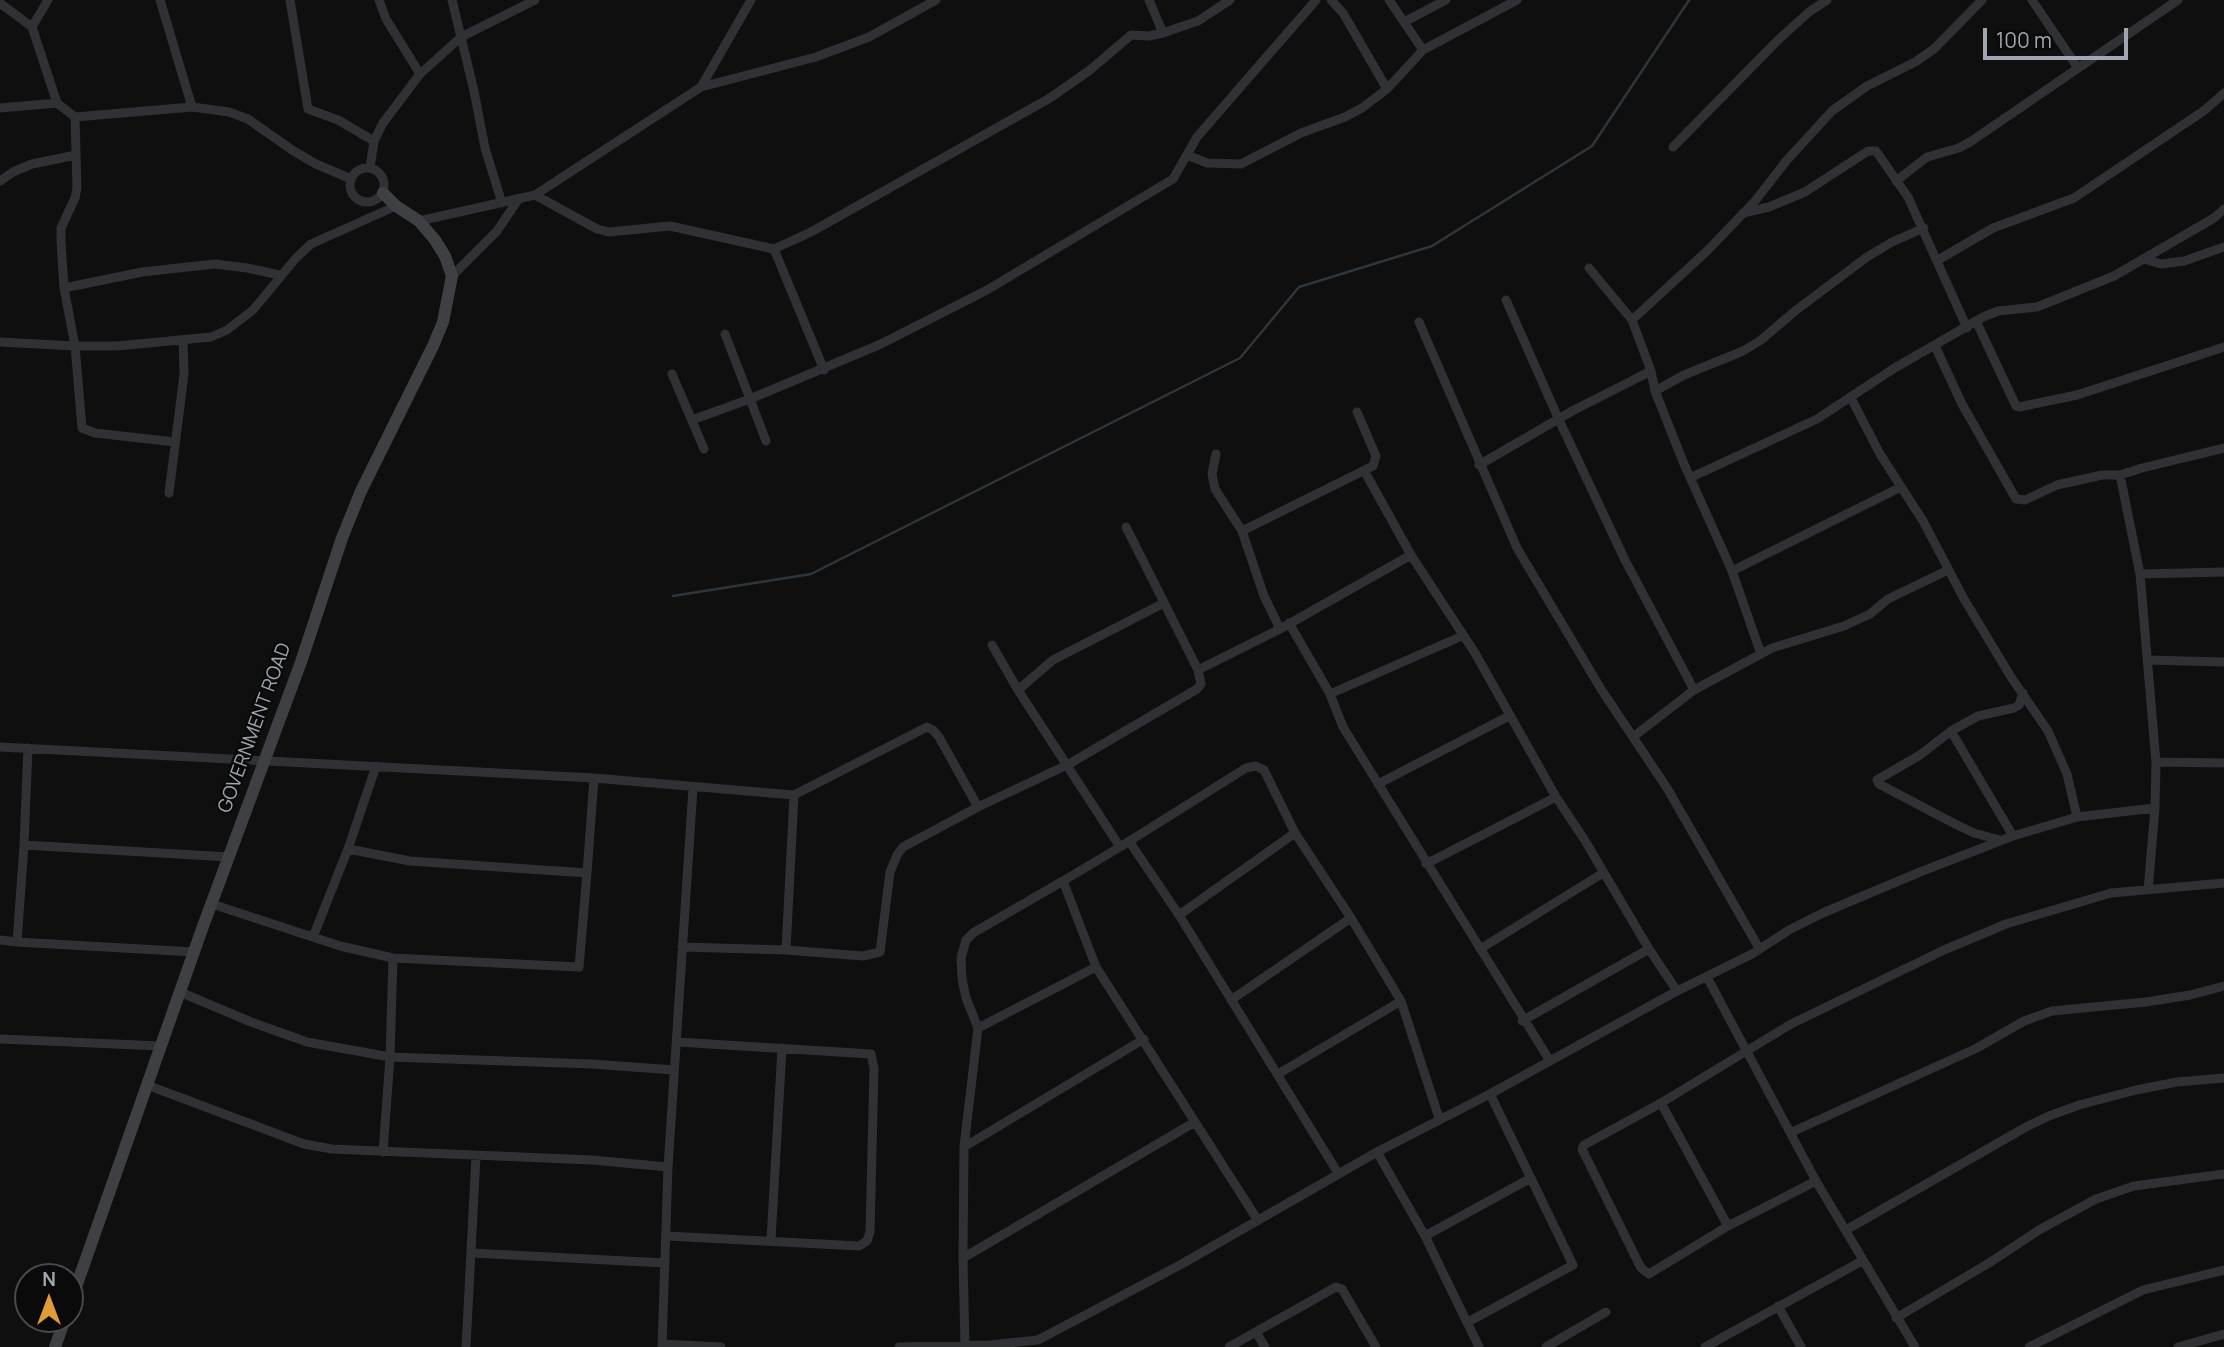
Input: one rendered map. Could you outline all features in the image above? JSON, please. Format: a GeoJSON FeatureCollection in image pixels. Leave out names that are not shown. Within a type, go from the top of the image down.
{"type":"FeatureCollection","features":[{"type":"Feature","properties":{"kind":"street"},"geometry":{"type":"LineString","coordinates":[[32,27],[48,0]]}},
{"type":"Feature","properties":{"kind":"street"},"geometry":{"type":"LineString","coordinates":[[160,0],[192,107]]}},
{"type":"Feature","properties":{"kind":"street"},"geometry":{"type":"LineString","coordinates":[[290,0],[308,109],[338,120],[374,141]]}},
{"type":"Feature","properties":{"kind":"street"},"geometry":{"type":"LineString","coordinates":[[379,0],[398,41],[420,74]]}},
{"type":"Feature","properties":{"kind":"street"},"geometry":{"type":"LineString","coordinates":[[452,0],[485,148],[502,203]]}},
{"type":"Feature","properties":{"kind":"street"},"geometry":{"type":"LineString","coordinates":[[370,168],[374,141],[395,104],[420,74],[461,37],[535,0]]}},
{"type":"Feature","properties":{"kind":"street"},"geometry":{"type":"LineString","coordinates":[[701,87],[751,0]]}},
{"type":"Feature","properties":{"kind":"street"},"geometry":{"type":"LineString","coordinates":[[419,221],[535,195],[701,87],[816,57],[869,37],[936,0]]}},
{"type":"Feature","properties":{"kind":"street"},"geometry":{"type":"LineString","coordinates":[[1149,0],[1163,33]]}},
{"type":"Feature","properties":{"kind":"street"},"geometry":{"type":"LineString","coordinates":[[535,195],[597,229],[609,232],[670,226],[774,249],[811,232],[1040,104],[1090,70],[1131,35],[1149,36],[1198,21],[1230,0]]}},
{"type":"Feature","properties":{"kind":"street"},"geometry":{"type":"LineString","coordinates":[[692,420],[824,370],[881,344],[987,290],[1165,185],[1172,179],[1202,132],[1316,0]]}},
{"type":"Feature","properties":{"kind":"street"},"geometry":{"type":"LineString","coordinates":[[1331,0],[1343,13],[1387,89]]}},
{"type":"Feature","properties":{"kind":"street"},"geometry":{"type":"LineString","coordinates":[[1389,0],[1423,50]]}},
{"type":"Feature","properties":{"kind":"street"},"geometry":{"type":"LineString","coordinates":[[1404,22],[1446,0]]}},
{"type":"Feature","properties":{"kind":"street"},"geometry":{"type":"LineString","coordinates":[[1187,155],[1206,163],[1241,164],[1301,133],[1345,117],[1387,89],[1423,50],[1517,0]]}},
{"type":"Feature","properties":{"kind":"street"},"geometry":{"type":"LineString","coordinates":[[1673,147],[1778,40],[1809,12],[1828,0]]}},
{"type":"Feature","properties":{"kind":"street"},"geometry":{"type":"LineString","coordinates":[[1632,320],[1661,296],[1743,213],[1832,111],[1867,86],[1916,62],[1934,49],[1982,0]]}},
{"type":"Feature","properties":{"kind":"street"},"geometry":{"type":"LineString","coordinates":[[2032,0],[2077,68]]}},
{"type":"Feature","properties":{"kind":"street"},"geometry":{"type":"LineString","coordinates":[[1896,181],[1927,157],[1970,142],[2178,0]]}},
{"type":"Feature","properties":{"kind":"street"},"geometry":{"type":"LineString","coordinates":[[0,3],[32,27],[57,103],[75,117],[192,107],[229,112],[248,119],[300,155],[351,179]]}},
{"type":"Feature","properties":{"kind":"street"},"geometry":{"type":"LineString","coordinates":[[1938,260],[1993,228],[2074,198],[2205,110],[2224,93]]}},
{"type":"Feature","properties":{"kind":"street"},"geometry":{"type":"LineString","coordinates":[[0,108],[57,103]]}},
{"type":"Feature","properties":{"kind":"street"},"geometry":{"type":"LineString","coordinates":[[75,117],[75,198],[61,228],[64,288],[75,346],[82,428],[96,433],[175,442]]}},
{"type":"Feature","properties":{"kind":"street"},"geometry":{"type":"LineString","coordinates":[[1743,213],[1805,192],[1871,150],[1876,151],[1908,197],[1924,228],[1966,328]]}},
{"type":"Feature","properties":{"kind":"street"},"geometry":{"type":"LineString","coordinates":[[0,181],[32,164],[76,155]]}},
{"type":"Feature","properties":{"kind":"street"},"geometry":{"type":"LineString","coordinates":[[370,168],[378,171],[383,177],[383,193],[373,201],[360,201],[352,192],[351,179],[358,170],[370,168]]}},
{"type":"Feature","properties":{"kind":"street"},"geometry":{"type":"LineString","coordinates":[[383,193],[396,206],[419,221],[435,240],[452,276],[497,232],[518,200]]}},
{"type":"Feature","properties":{"kind":"street"},"geometry":{"type":"LineString","coordinates":[[0,342],[117,346],[211,337],[227,330],[253,310],[280,275],[311,244],[396,206]]}},
{"type":"Feature","properties":{"kind":"street"},"geometry":{"type":"LineString","coordinates":[[1692,477],[1796,430],[1976,321],[1998,311],[2030,309],[2114,276],[2214,218],[2224,209]]}},
{"type":"Feature","properties":{"kind":"street"},"geometry":{"type":"LineString","coordinates":[[1655,391],[1761,341],[1867,257],[1924,228]]}},
{"type":"Feature","properties":{"kind":"street"},"geometry":{"type":"LineString","coordinates":[[2144,259],[2161,264],[2184,261],[2224,247]]}},
{"type":"Feature","properties":{"kind":"street"},"geometry":{"type":"LineString","coordinates":[[774,249],[824,370]]}},
{"type":"Feature","properties":{"kind":"street"},"geometry":{"type":"LineString","coordinates":[[64,288],[142,272],[215,264],[280,275]]}},
{"type":"Feature","properties":{"kind":"street"},"geometry":{"type":"LineString","coordinates":[[1589,268],[1632,320],[1655,391],[1732,571],[1761,654]]}},
{"type":"Feature","properties":{"kind":"street","name":"GOVERNMENT ROAD"},"geometry":{"type":"LineString","coordinates":[[84,1264],[160,1046],[301,662],[342,537],[360,491],[433,346],[443,322],[452,276]]}},
{"type":"Feature","properties":{"kind":"street"},"geometry":{"type":"LineString","coordinates":[[1506,300],[1625,560],[1694,690]]}},
{"type":"Feature","properties":{"kind":"street"},"geometry":{"type":"LineString","coordinates":[[1976,321],[2019,407],[2077,395],[2224,347]]}},
{"type":"Feature","properties":{"kind":"street"},"geometry":{"type":"LineString","coordinates":[[1419,322],[1517,548],[1563,628],[1674,799],[1759,948]]}},
{"type":"Feature","properties":{"kind":"street"},"geometry":{"type":"LineString","coordinates":[[725,334],[766,441]]}},
{"type":"Feature","properties":{"kind":"street"},"geometry":{"type":"LineString","coordinates":[[169,493],[184,374],[183,341]]}},
{"type":"Feature","properties":{"kind":"street"},"geometry":{"type":"LineString","coordinates":[[1935,346],[1962,404],[2017,499],[2025,500],[2057,485],[2102,475],[2120,475],[2224,448]]}},
{"type":"Feature","properties":{"kind":"street"},"geometry":{"type":"LineString","coordinates":[[1479,465],[1651,372]]}},
{"type":"Feature","properties":{"kind":"street"},"geometry":{"type":"LineString","coordinates":[[672,374],[704,449]]}},
{"type":"Feature","properties":{"kind":"street"},"geometry":{"type":"LineString","coordinates":[[1852,398],[1880,454],[1964,599],[2049,731],[2067,774],[2077,817]]}},
{"type":"Feature","properties":{"kind":"street"},"geometry":{"type":"LineString","coordinates":[[1241,531],[1373,466],[1376,459],[1357,412]]}},
{"type":"Feature","properties":{"kind":"street"},"geometry":{"type":"LineString","coordinates":[[1216,454],[1212,474],[1215,489],[1241,531],[1264,596],[1280,629]]}},
{"type":"Feature","properties":{"kind":"street"},"geometry":{"type":"LineString","coordinates":[[1365,472],[1411,555],[1475,653],[1556,797],[1677,991]]}},
{"type":"Feature","properties":{"kind":"street"},"geometry":{"type":"LineString","coordinates":[[2120,475],[2140,573],[2156,762],[2148,890]]}},
{"type":"Feature","properties":{"kind":"street"},"geometry":{"type":"LineString","coordinates":[[1732,571],[1901,487]]}},
{"type":"Feature","properties":{"kind":"street"},"geometry":{"type":"LineString","coordinates":[[682,947],[786,950],[863,956],[880,952],[890,872],[897,855],[911,841],[1069,764],[1197,689],[1201,684],[1198,670],[1126,527]]}},
{"type":"Feature","properties":{"kind":"street"},"geometry":{"type":"LineString","coordinates":[[1198,670],[1280,629],[1411,555]]}},
{"type":"Feature","properties":{"kind":"street"},"geometry":{"type":"LineString","coordinates":[[1633,737],[1694,690],[1761,654],[1851,623],[1870,614],[1888,599],[1948,570]]}},
{"type":"Feature","properties":{"kind":"street"},"geometry":{"type":"LineString","coordinates":[[2140,573],[2224,572]]}},
{"type":"Feature","properties":{"kind":"street"},"geometry":{"type":"LineString","coordinates":[[1018,690],[1053,660],[1164,603]]}},
{"type":"Feature","properties":{"kind":"street"},"geometry":{"type":"LineString","coordinates":[[1289,623],[1331,694],[1343,727],[1522,1021],[1550,1061]]}},
{"type":"Feature","properties":{"kind":"street"},"geometry":{"type":"LineString","coordinates":[[1331,694],[1462,636]]}},
{"type":"Feature","properties":{"kind":"street"},"geometry":{"type":"LineString","coordinates":[[992,645],[1018,690],[1069,764],[1120,847]]}},
{"type":"Feature","properties":{"kind":"street"},"geometry":{"type":"LineString","coordinates":[[2148,660],[2224,663]]}},
{"type":"Feature","properties":{"kind":"street"},"geometry":{"type":"LineString","coordinates":[[2000,840],[1973,833],[1877,782],[1879,778],[1920,755],[1978,716],[2019,705],[2023,693]]}},
{"type":"Feature","properties":{"kind":"street"},"geometry":{"type":"LineString","coordinates":[[1378,784],[1509,716]]}},
{"type":"Feature","properties":{"kind":"street"},"geometry":{"type":"LineString","coordinates":[[0,747],[594,778],[794,795],[927,727],[939,737],[978,807]]}},
{"type":"Feature","properties":{"kind":"street"},"geometry":{"type":"LineString","coordinates":[[1951,732],[2013,836]]}},
{"type":"Feature","properties":{"kind":"street"},"geometry":{"type":"LineString","coordinates":[[17,942],[28,748]]}},
{"type":"Feature","properties":{"kind":"street"},"geometry":{"type":"LineString","coordinates":[[2156,762],[2224,763]]}},
{"type":"Feature","properties":{"kind":"street"},"geometry":{"type":"LineString","coordinates":[[313,937],[348,849],[376,766]]}},
{"type":"Feature","properties":{"kind":"street"},"geometry":{"type":"LineString","coordinates":[[965,1346],[964,1147],[978,1028],[965,998],[962,979],[961,958],[967,940],[974,933],[1250,766],[1264,770],[1295,833],[1401,1001],[1439,1118]]}},
{"type":"Feature","properties":{"kind":"street"},"geometry":{"type":"LineString","coordinates":[[212,904],[363,953],[393,958],[579,967],[594,778]]}},
{"type":"Feature","properties":{"kind":"street"},"geometry":{"type":"LineString","coordinates":[[692,788],[668,1167],[662,1346],[721,1347]]}},
{"type":"Feature","properties":{"kind":"street"},"geometry":{"type":"LineString","coordinates":[[786,950],[794,795]]}},
{"type":"Feature","properties":{"kind":"street"},"geometry":{"type":"LineString","coordinates":[[1426,864],[1556,797]]}},
{"type":"Feature","properties":{"kind":"street"},"geometry":{"type":"LineString","coordinates":[[899,1347],[1040,1343],[1338,1173],[1439,1118],[1490,1094],[1825,912],[2000,840],[2077,817],[2155,808]]}},
{"type":"Feature","properties":{"kind":"street"},"geometry":{"type":"LineString","coordinates":[[1179,915],[1295,833]]}},
{"type":"Feature","properties":{"kind":"street"},"geometry":{"type":"LineString","coordinates":[[1129,841],[1179,915],[1338,1173]]}},
{"type":"Feature","properties":{"kind":"street"},"geometry":{"type":"LineString","coordinates":[[24,845],[229,857]]}},
{"type":"Feature","properties":{"kind":"street"},"geometry":{"type":"LineString","coordinates":[[348,849],[410,861],[587,873]]}},
{"type":"Feature","properties":{"kind":"street"},"geometry":{"type":"LineString","coordinates":[[1480,949],[1603,873]]}},
{"type":"Feature","properties":{"kind":"street"},"geometry":{"type":"LineString","coordinates":[[1063,881],[1096,967],[1257,1219]]}},
{"type":"Feature","properties":{"kind":"street"},"geometry":{"type":"LineString","coordinates":[[1816,1181],[1728,1226],[1649,1274],[1641,1268],[1582,1149],[1584,1145],[1661,1103],[1791,1024],[1848,995],[2006,924],[2111,894],[2224,883]]}},
{"type":"Feature","properties":{"kind":"street"},"geometry":{"type":"LineString","coordinates":[[1231,1000],[1351,918]]}},
{"type":"Feature","properties":{"kind":"street"},"geometry":{"type":"LineString","coordinates":[[0,940],[194,952]]}},
{"type":"Feature","properties":{"kind":"street"},"geometry":{"type":"LineString","coordinates":[[1522,1021],[1649,948]]}},
{"type":"Feature","properties":{"kind":"street"},"geometry":{"type":"LineString","coordinates":[[383,1152],[390,1057],[393,958]]}},
{"type":"Feature","properties":{"kind":"street"},"geometry":{"type":"LineString","coordinates":[[978,1028],[1096,967]]}},
{"type":"Feature","properties":{"kind":"street"},"geometry":{"type":"LineString","coordinates":[[1707,977],[1816,1181],[1915,1347]]}},
{"type":"Feature","properties":{"kind":"street"},"geometry":{"type":"LineString","coordinates":[[1791,1132],[1977,1048],[2024,1021],[2052,1011],[2146,1002],[2224,986]]}},
{"type":"Feature","properties":{"kind":"street"},"geometry":{"type":"LineString","coordinates":[[180,992],[307,1042],[390,1057],[592,1064],[674,1070]]}},
{"type":"Feature","properties":{"kind":"street"},"geometry":{"type":"LineString","coordinates":[[1278,1074],[1401,1001]]}},
{"type":"Feature","properties":{"kind":"street"},"geometry":{"type":"LineString","coordinates":[[0,1039],[160,1046]]}},
{"type":"Feature","properties":{"kind":"street"},"geometry":{"type":"LineString","coordinates":[[964,1147],[1144,1039]]}},
{"type":"Feature","properties":{"kind":"street"},"geometry":{"type":"LineString","coordinates":[[667,1236],[859,1246],[867,1241],[870,1232],[874,1068],[871,1054],[677,1042]]}},
{"type":"Feature","properties":{"kind":"street"},"geometry":{"type":"LineString","coordinates":[[771,1240],[782,1048]]}},
{"type":"Feature","properties":{"kind":"street"},"geometry":{"type":"LineString","coordinates":[[1846,1230],[2049,1116],[2136,1090],[2177,1082],[2224,1078]]}},
{"type":"Feature","properties":{"kind":"street"},"geometry":{"type":"LineString","coordinates":[[146,1085],[304,1144],[332,1149],[592,1160],[668,1167]]}},
{"type":"Feature","properties":{"kind":"street"},"geometry":{"type":"LineString","coordinates":[[1468,1322],[1573,1265],[1490,1094]]}},
{"type":"Feature","properties":{"kind":"street"},"geometry":{"type":"LineString","coordinates":[[1661,1103],[1728,1226]]}},
{"type":"Feature","properties":{"kind":"street"},"geometry":{"type":"LineString","coordinates":[[963,1258],[1195,1122]]}},
{"type":"Feature","properties":{"kind":"street"},"geometry":{"type":"LineString","coordinates":[[1377,1152],[1425,1236],[1479,1347]]}},
{"type":"Feature","properties":{"kind":"street"},"geometry":{"type":"LineString","coordinates":[[466,1347],[476,1156]]}},
{"type":"Feature","properties":{"kind":"street"},"geometry":{"type":"LineString","coordinates":[[1896,1318],[1989,1264],[2039,1230],[2096,1199],[2134,1186],[2224,1174]]}},
{"type":"Feature","properties":{"kind":"street"},"geometry":{"type":"LineString","coordinates":[[1425,1236],[1531,1178]]}},
{"type":"Feature","properties":{"kind":"street"},"geometry":{"type":"LineString","coordinates":[[471,1253],[665,1263]]}},
{"type":"Feature","properties":{"kind":"street"},"geometry":{"type":"LineString","coordinates":[[1704,1347],[1862,1261]]}},
{"type":"Feature","properties":{"kind":"street"},"geometry":{"type":"LineString","coordinates":[[2034,1346],[2143,1290],[2224,1270]]}},
{"type":"Feature","properties":{"kind":"street"},"geometry":{"type":"LineString","coordinates":[[1229,1347],[1336,1287],[1342,1289],[1376,1347]]}},
{"type":"Feature","properties":{"kind":"street"},"geometry":{"type":"LineString","coordinates":[[1778,1306],[1801,1347]]}},
{"type":"Feature","properties":{"kind":"street"},"geometry":{"type":"LineString","coordinates":[[1546,1347],[1606,1312]]}},
{"type":"Feature","properties":{"kind":"street"},"geometry":{"type":"LineString","coordinates":[[1256,1332],[1265,1347]]}},
{"type":"Feature","properties":{"kind":"street"},"geometry":{"type":"LineString","coordinates":[[2178,1347],[2224,1334]]}},
{"type":"Feature","properties":{"kind":"waterway"},"geometry":{"type":"LineString","coordinates":[[673,596],[811,574],[1240,358],[1299,287],[1432,246],[1592,146],[1689,0]]}}]}
